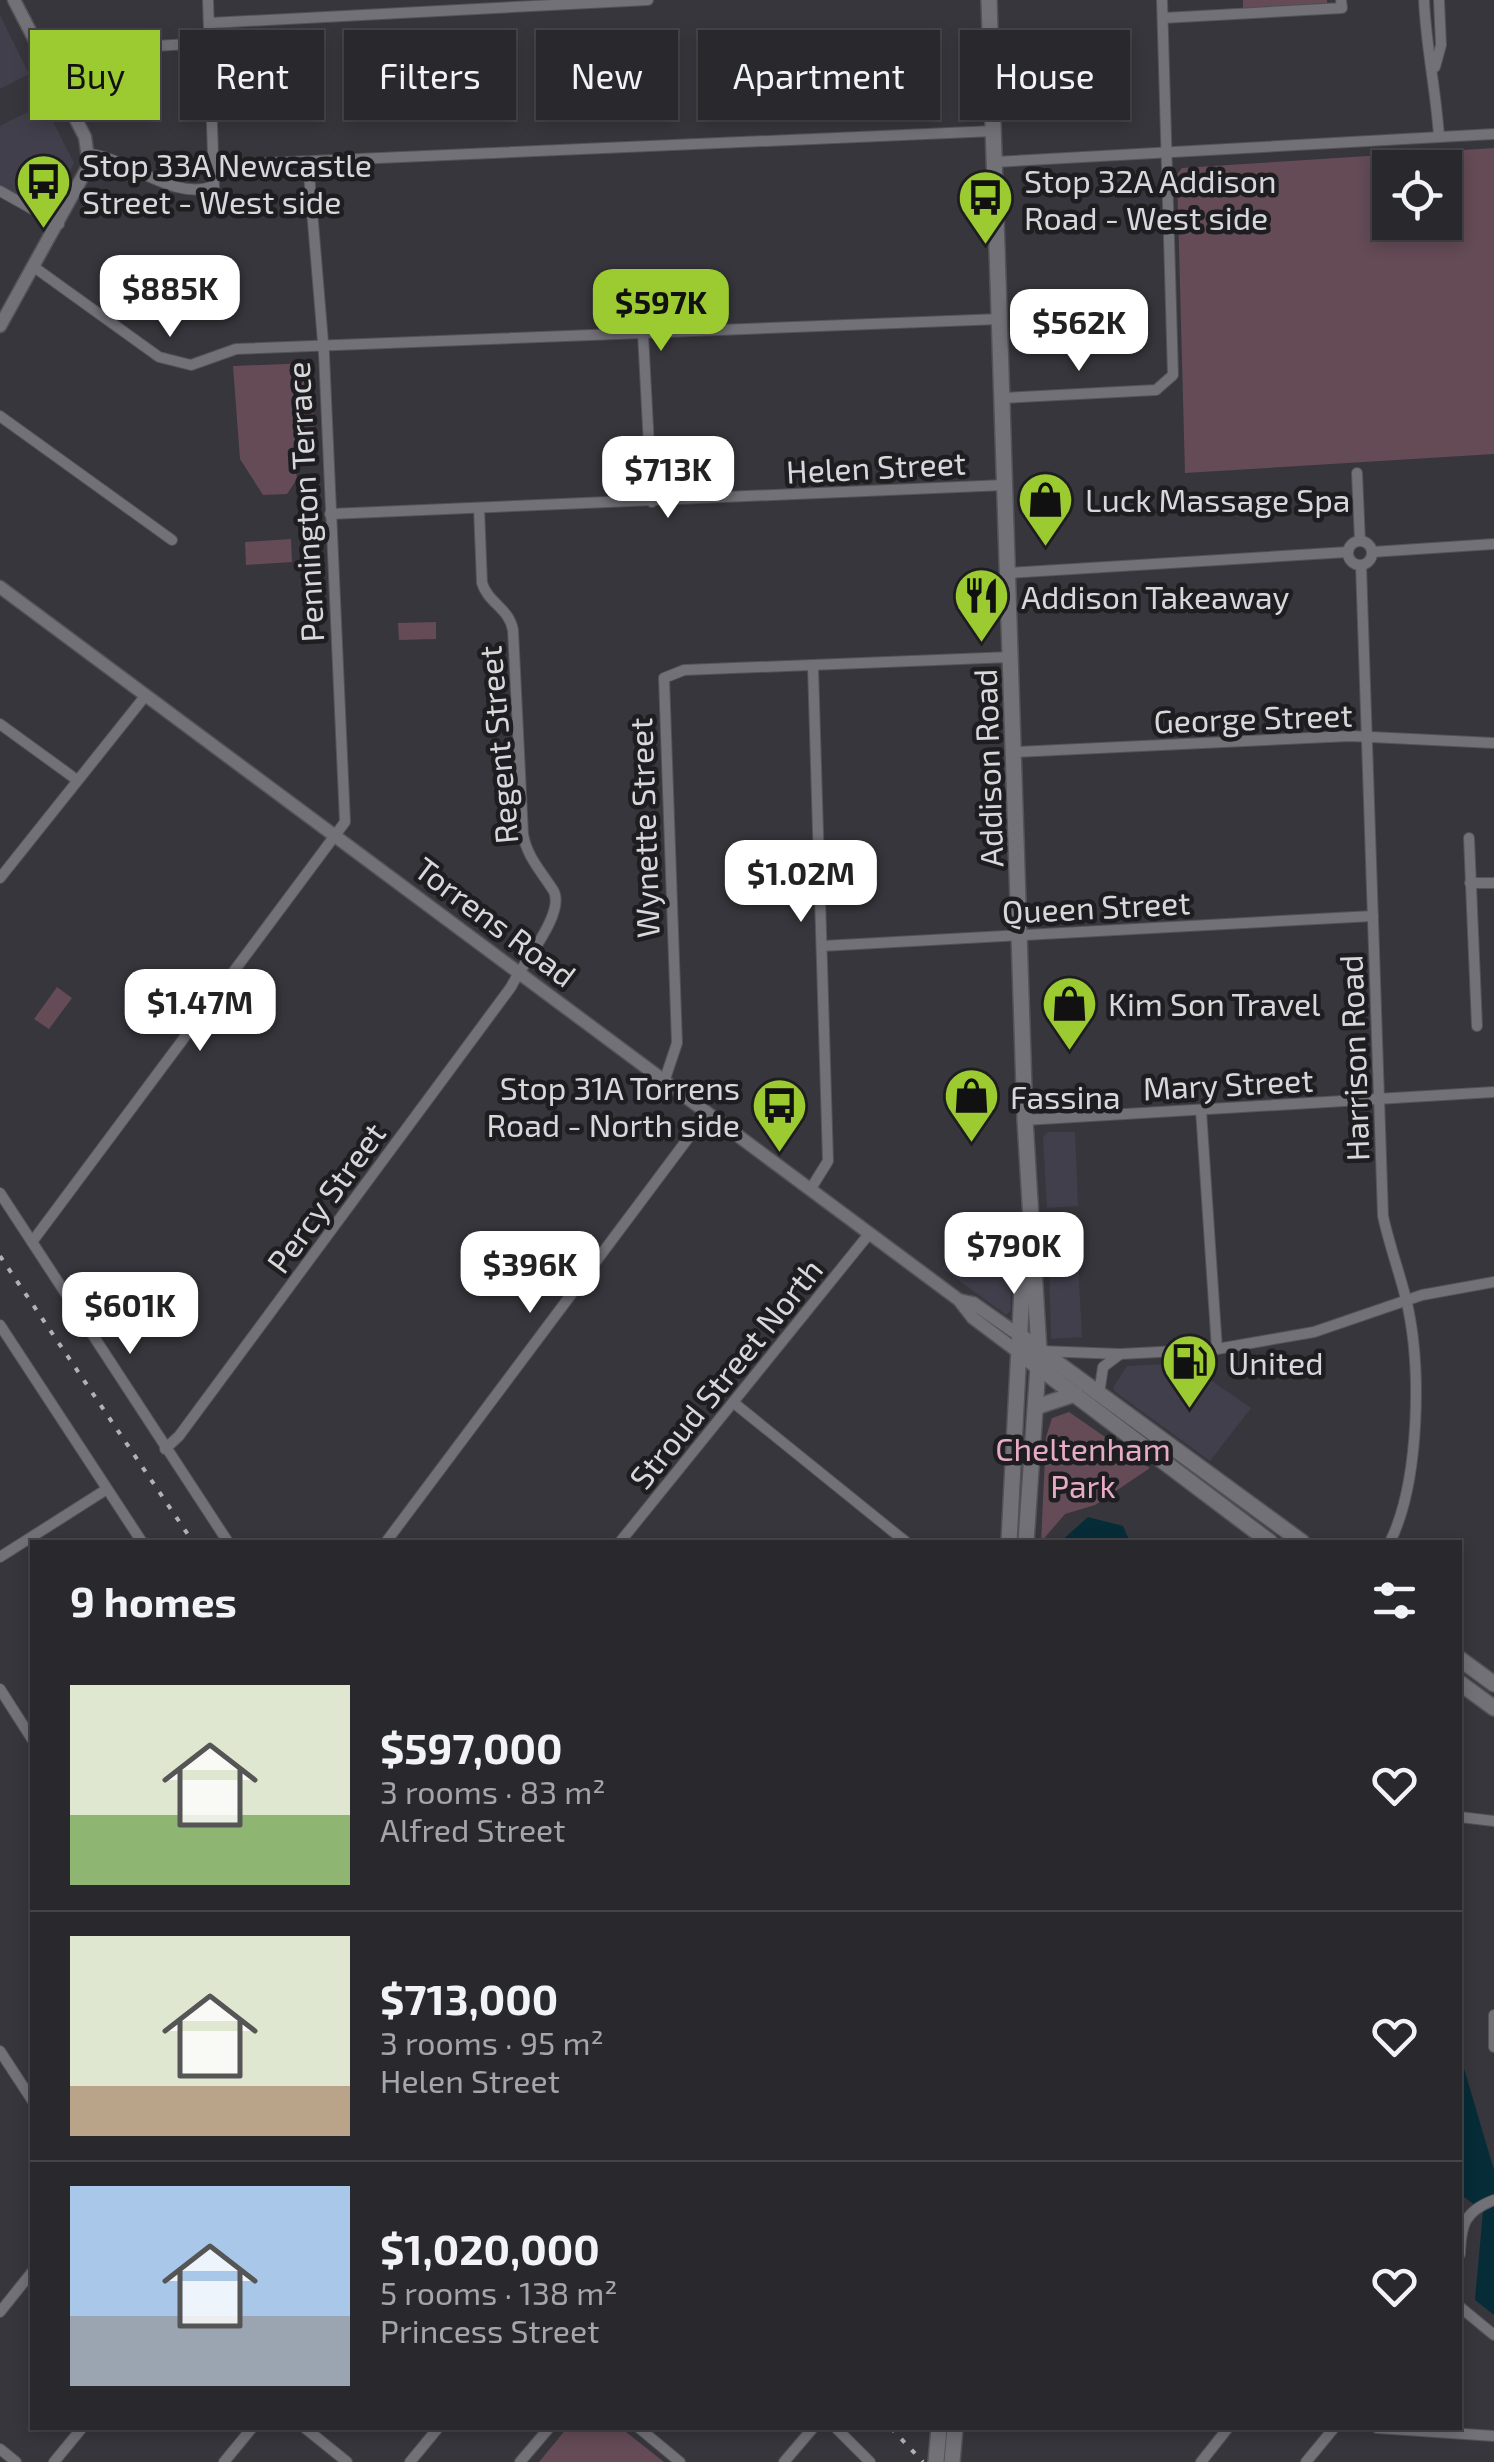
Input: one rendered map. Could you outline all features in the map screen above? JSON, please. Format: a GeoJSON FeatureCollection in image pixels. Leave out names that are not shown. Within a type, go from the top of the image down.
{"type":"FeatureCollection","features":[{"type":"Feature","properties":{"kind":"main road","name":"Addison Road"},"geometry":{"type":"LineString","coordinates":[[989,0],[1025,1120],[1030,1234],[1036,1252],[1039,1359],[1026,1540]]}},
{"type":"Feature","properties":{"kind":"main road","name":"Addison Road"},"geometry":{"type":"LineString","coordinates":[[1009,1540],[1024,1251],[1030,1234]]}},
{"type":"Feature","properties":{"kind":"main road","name":"Torrens Road"},"geometry":{"type":"LineString","coordinates":[[1022,1346],[1299,1540]]}},
{"type":"Feature","properties":{"kind":"main road","name":"Torrens Road"},"geometry":{"type":"LineString","coordinates":[[1039,1359],[1075,1394],[1268,1540]]}},
{"type":"Feature","properties":{"kind":"main road"},"geometry":{"type":"LineString","coordinates":[[1036,1408],[1075,1394]]}},
{"type":"Feature","properties":{"kind":"main road"},"geometry":{"type":"LineString","coordinates":[[1273,1540],[1282,1532],[1278,1524]]}},
{"type":"Feature","properties":{"kind":"main road"},"geometry":{"type":"LineString","coordinates":[[1462,1660],[1494,1684]]}},
{"type":"Feature","properties":{"kind":"main road"},"geometry":{"type":"LineString","coordinates":[[1462,1684],[1492,1702]]}},
{"type":"Feature","properties":{"kind":"main road"},"geometry":{"type":"LineString","coordinates":[[936,2462],[940,2430]]}},
{"type":"Feature","properties":{"kind":"main road"},"geometry":{"type":"LineString","coordinates":[[952,2462],[955,2430]]}},
{"type":"Feature","properties":{"kind":"street"},"geometry":{"type":"LineString","coordinates":[[14,0],[30,31]]}},
{"type":"Feature","properties":{"kind":"street"},"geometry":{"type":"LineString","coordinates":[[208,0],[209,30]]}},
{"type":"Feature","properties":{"kind":"street"},"geometry":{"type":"LineString","coordinates":[[210,23],[648,0]]}},
{"type":"Feature","properties":{"kind":"street"},"geometry":{"type":"LineString","coordinates":[[1002,398],[1164,387],[1172,375],[1162,0]]}},
{"type":"Feature","properties":{"kind":"street"},"geometry":{"type":"LineString","coordinates":[[1162,18],[1342,8],[1342,0]]}},
{"type":"Feature","properties":{"kind":"street"},"geometry":{"type":"LineString","coordinates":[[1424,0],[1426,46],[1435,68]]}},
{"type":"Feature","properties":{"kind":"street"},"geometry":{"type":"LineString","coordinates":[[1439,0],[1441,44],[1435,68],[1439,137]]}},
{"type":"Feature","properties":{"kind":"street"},"geometry":{"type":"LineString","coordinates":[[0,326],[82,182],[89,154],[73,120]]}},
{"type":"Feature","properties":{"kind":"street"},"geometry":{"type":"LineString","coordinates":[[89,154],[111,158],[182,188],[214,186],[217,165],[214,120]]}},
{"type":"Feature","properties":{"kind":"street"},"geometry":{"type":"LineString","coordinates":[[217,165],[994,130]]}},
{"type":"Feature","properties":{"kind":"street"},"geometry":{"type":"LineString","coordinates":[[995,162],[1494,134]]}},
{"type":"Feature","properties":{"kind":"street","name":"Pennington Terrace"},"geometry":{"type":"LineString","coordinates":[[308,162],[348,812],[337,837]]}},
{"type":"Feature","properties":{"kind":"street"},"geometry":{"type":"LineString","coordinates":[[0,191],[59,224]]}},
{"type":"Feature","properties":{"kind":"street"},"geometry":{"type":"LineString","coordinates":[[34,268],[174,364],[191,365],[236,349],[1000,319]]}},
{"type":"Feature","properties":{"kind":"street"},"geometry":{"type":"LineString","coordinates":[[643,334],[652,502]]}},
{"type":"Feature","properties":{"kind":"street"},"geometry":{"type":"LineString","coordinates":[[0,416],[172,540]]}},
{"type":"Feature","properties":{"kind":"street"},"geometry":{"type":"LineString","coordinates":[[1357,473],[1360,541],[1372,552],[1494,544]]}},
{"type":"Feature","properties":{"kind":"street","name":"Helen Street"},"geometry":{"type":"LineString","coordinates":[[330,514],[1005,485]]}},
{"type":"Feature","properties":{"kind":"street","name":"Regent Street"},"geometry":{"type":"LineString","coordinates":[[479,508],[485,592],[507,612],[513,630],[522,834],[525,848],[556,894],[558,906],[518,970]]}},
{"type":"Feature","properties":{"kind":"street"},"geometry":{"type":"LineString","coordinates":[[1008,573],[1348,552],[1360,541]]}},
{"type":"Feature","properties":{"kind":"street"},"geometry":{"type":"LineString","coordinates":[[1348,552],[1352,562],[1362,565],[1372,552]]}},
{"type":"Feature","properties":{"kind":"street","name":"Harrison Road"},"geometry":{"type":"LineString","coordinates":[[1362,565],[1383,1216],[1406,1301],[1416,1449],[1410,1485],[1391,1540]]}},
{"type":"Feature","properties":{"kind":"street","name":"Torrens Road"},"geometry":{"type":"LineString","coordinates":[[0,587],[958,1300],[973,1318],[1022,1346]]}},
{"type":"Feature","properties":{"kind":"street","name":"Wynette Street"},"geometry":{"type":"LineString","coordinates":[[664,1082],[677,1042],[664,678],[684,670],[1010,657]]}},
{"type":"Feature","properties":{"kind":"street"},"geometry":{"type":"LineString","coordinates":[[810,1190],[828,1161],[814,667]]}},
{"type":"Feature","properties":{"kind":"street"},"geometry":{"type":"LineString","coordinates":[[0,878],[146,695]]}},
{"type":"Feature","properties":{"kind":"street"},"geometry":{"type":"LineString","coordinates":[[0,724],[77,780]]}},
{"type":"Feature","properties":{"kind":"street","name":"George Street"},"geometry":{"type":"LineString","coordinates":[[1014,752],[1367,737],[1494,743]]}},
{"type":"Feature","properties":{"kind":"street"},"geometry":{"type":"LineString","coordinates":[[32,1242],[337,837]]}},
{"type":"Feature","properties":{"kind":"street"},"geometry":{"type":"LineString","coordinates":[[1469,838],[1477,1026]]}},
{"type":"Feature","properties":{"kind":"street"},"geometry":{"type":"LineString","coordinates":[[1470,883],[1494,882]]}},
{"type":"Feature","properties":{"kind":"street","name":"Queen Street"},"geometry":{"type":"LineString","coordinates":[[822,946],[1372,916]]}},
{"type":"Feature","properties":{"kind":"street","name":"Percy Street"},"geometry":{"type":"LineString","coordinates":[[165,1448],[179,1436],[510,987],[518,970]]}},
{"type":"Feature","properties":{"kind":"street","name":"Mary Street"},"geometry":{"type":"LineString","coordinates":[[1025,1120],[1494,1092]]}},
{"type":"Feature","properties":{"kind":"street"},"geometry":{"type":"LineString","coordinates":[[1201,1110],[1217,1350]]}},
{"type":"Feature","properties":{"kind":"street"},"geometry":{"type":"LineString","coordinates":[[388,1540],[707,1114]]}},
{"type":"Feature","properties":{"kind":"street"},"geometry":{"type":"LineString","coordinates":[[0,1193],[227,1540]]}},
{"type":"Feature","properties":{"kind":"street","name":"Stroud Street North"},"geometry":{"type":"LineString","coordinates":[[622,1540],[869,1234]]}},
{"type":"Feature","properties":{"kind":"street"},"geometry":{"type":"LineString","coordinates":[[1039,1359],[1217,1350],[1314,1332],[1406,1301],[1494,1282]]}},
{"type":"Feature","properties":{"kind":"street"},"geometry":{"type":"LineString","coordinates":[[0,1324],[141,1540]]}},
{"type":"Feature","properties":{"kind":"street"},"geometry":{"type":"LineString","coordinates":[[1100,1397],[1103,1367],[1120,1354]]}},
{"type":"Feature","properties":{"kind":"street"},"geometry":{"type":"LineString","coordinates":[[734,1403],[904,1540]]}},
{"type":"Feature","properties":{"kind":"street"},"geometry":{"type":"LineString","coordinates":[[0,1556],[107,1489]]}},
{"type":"Feature","properties":{"kind":"street"},"geometry":{"type":"LineString","coordinates":[[0,1689],[30,1736]]}},
{"type":"Feature","properties":{"kind":"street"},"geometry":{"type":"LineString","coordinates":[[1462,1817],[1494,1821]]}},
{"type":"Feature","properties":{"kind":"street"},"geometry":{"type":"LineString","coordinates":[[1494,2015],[1494,2047]]}},
{"type":"Feature","properties":{"kind":"street"},"geometry":{"type":"LineString","coordinates":[[0,2050],[30,2097]]}},
{"type":"Feature","properties":{"kind":"street"},"geometry":{"type":"LineString","coordinates":[[1462,2229],[1472,2208],[1494,2200]]}},
{"type":"Feature","properties":{"kind":"street"},"geometry":{"type":"LineString","coordinates":[[0,2312],[30,2274]]}},
{"type":"Feature","properties":{"kind":"street"},"geometry":{"type":"LineString","coordinates":[[1462,2309],[1494,2335]]}},
{"type":"Feature","properties":{"kind":"street"},"geometry":{"type":"LineString","coordinates":[[54,2462],[80,2430]]}},
{"type":"Feature","properties":{"kind":"street"},"geometry":{"type":"LineString","coordinates":[[224,2462],[250,2430]]}},
{"type":"Feature","properties":{"kind":"street"},"geometry":{"type":"LineString","coordinates":[[307,2430],[346,2462]]}},
{"type":"Feature","properties":{"kind":"street"},"geometry":{"type":"LineString","coordinates":[[410,2462],[436,2430]]}},
{"type":"Feature","properties":{"kind":"street"},"geometry":{"type":"LineString","coordinates":[[520,2462],[546,2430]]}},
{"type":"Feature","properties":{"kind":"street"},"geometry":{"type":"LineString","coordinates":[[640,2430],[680,2462]]}},
{"type":"Feature","properties":{"kind":"street"},"geometry":{"type":"LineString","coordinates":[[784,2462],[811,2430]]}},
{"type":"Feature","properties":{"kind":"street"},"geometry":{"type":"LineString","coordinates":[[838,2430],[870,2462]]}},
{"type":"Feature","properties":{"kind":"street"},"geometry":{"type":"LineString","coordinates":[[1201,2462],[1226,2430]]}},
{"type":"Feature","properties":{"kind":"street"},"geometry":{"type":"LineString","coordinates":[[1306,2462],[1332,2430]]}},
{"type":"Feature","properties":{"kind":"street"},"geometry":{"type":"LineString","coordinates":[[1406,2430],[1494,2436]]}},
{"type":"Feature","properties":{"kind":"street"},"geometry":{"type":"LineString","coordinates":[[0,2450],[16,2462]]}},
{"type":"Feature","properties":{"kind":"shaded area"},"geometry":{"type":"Polygon","coordinates":[[[0,15],[29,74],[0,89],[0,15]]]}},
{"type":"Feature","properties":{"kind":"shaded area"},"geometry":{"type":"Polygon","coordinates":[[[30,111],[30,120],[52,120],[74,163],[48,214],[0,187],[0,126],[30,111]]]}},
{"type":"Feature","properties":{"kind":"shaded area"},"geometry":{"type":"Polygon","coordinates":[[[1048,1132],[1075,1132],[1078,1206],[1047,1208],[1043,1137],[1048,1132]]]}},
{"type":"Feature","properties":{"kind":"shaded area"},"geometry":{"type":"Polygon","coordinates":[[[982,1219],[1010,1227],[1011,1310],[1006,1315],[942,1268],[982,1219]]]}},
{"type":"Feature","properties":{"kind":"shaded area"},"geometry":{"type":"Polygon","coordinates":[[[1078,1261],[1082,1337],[1051,1339],[1049,1263],[1078,1261]]]}},
{"type":"Feature","properties":{"kind":"shaded area"},"geometry":{"type":"Polygon","coordinates":[[[1206,1362],[1206,1377],[1251,1408],[1210,1461],[1114,1391],[1127,1366],[1206,1362]]]}},
{"type":"Feature","properties":{"kind":"green space"},"geometry":{"type":"Polygon","coordinates":[[[1243,0],[1327,0],[1327,3],[1243,8],[1243,0]]]}},
{"type":"Feature","properties":{"kind":"green space"},"geometry":{"type":"Polygon","coordinates":[[[1494,148],[1494,454],[1185,473],[1177,174],[1182,168],[1372,156],[1372,240],[1462,240],[1462,150],[1494,148]]]}},
{"type":"Feature","properties":{"kind":"green space"},"geometry":{"type":"Polygon","coordinates":[[[311,363],[315,446],[293,448],[297,479],[287,494],[263,495],[240,459],[233,366],[311,363]]]}},
{"type":"Feature","properties":{"kind":"green space"},"geometry":{"type":"Polygon","coordinates":[[[291,539],[292,562],[246,565],[245,542],[291,539]]]}},
{"type":"Feature","properties":{"kind":"green space"},"geometry":{"type":"Polygon","coordinates":[[[436,622],[436,639],[399,640],[398,623],[436,622]]]}},
{"type":"Feature","properties":{"kind":"green space"},"geometry":{"type":"Polygon","coordinates":[[[57,987],[72,998],[49,1029],[34,1019],[57,987]]]}},
{"type":"Feature","properties":{"kind":"green space","name":"Cheltenham Park"},"geometry":{"type":"Polygon","coordinates":[[[1069,1412],[1150,1468],[1095,1505],[1065,1514],[1041,1540],[1046,1437],[1052,1418],[1069,1412]]]}},
{"type":"Feature","properties":{"kind":"green space"},"geometry":{"type":"Polygon","coordinates":[[[565,2430],[624,2430],[664,2462],[539,2462],[565,2430]]]}},
{"type":"Feature","properties":{"kind":"water"},"geometry":{"type":"Polygon","coordinates":[[[1088,1517],[1123,1526],[1129,1540],[1062,1540],[1088,1517]]]}},
{"type":"Feature","properties":{"kind":"water"},"geometry":{"type":"Polygon","coordinates":[[[1462,2062],[1494,2170],[1494,2315],[1475,2300],[1483,2211],[1464,2197],[1462,2062]]]}},
{"type":"Feature","properties":{"kind":"railway"},"geometry":{"type":"LineString","coordinates":[[0,1256],[192,1540]]}},
{"type":"Feature","properties":{"kind":"railway"},"geometry":{"type":"LineString","coordinates":[[893,2430],[923,2462]]}},
{"type":"Feature","properties":{"kind":"place","name":"Stop 33A Newcastle Street - West side"},"geometry":{"type":"Point","coordinates":[43,231]}},
{"type":"Feature","properties":{"kind":"place","name":"Stop 32A Addison Road - West side"},"geometry":{"type":"Point","coordinates":[985,247]}},
{"type":"Feature","properties":{"kind":"place","name":"Luck Massage Spa"},"geometry":{"type":"Point","coordinates":[1046,548]}},
{"type":"Feature","properties":{"kind":"place","name":"Addison Takeaway"},"geometry":{"type":"Point","coordinates":[982,645]}},
{"type":"Feature","properties":{"kind":"place","name":"Kim Son Travel"},"geometry":{"type":"Point","coordinates":[1069,1052]}},
{"type":"Feature","properties":{"kind":"place","name":"Fassina"},"geometry":{"type":"Point","coordinates":[971,1145]}},
{"type":"Feature","properties":{"kind":"place","name":"Stop 31A Torrens Road - North side"},"geometry":{"type":"Point","coordinates":[779,1154]}},
{"type":"Feature","properties":{"kind":"place","name":"United"},"geometry":{"type":"Point","coordinates":[1189,1411]}}]}
